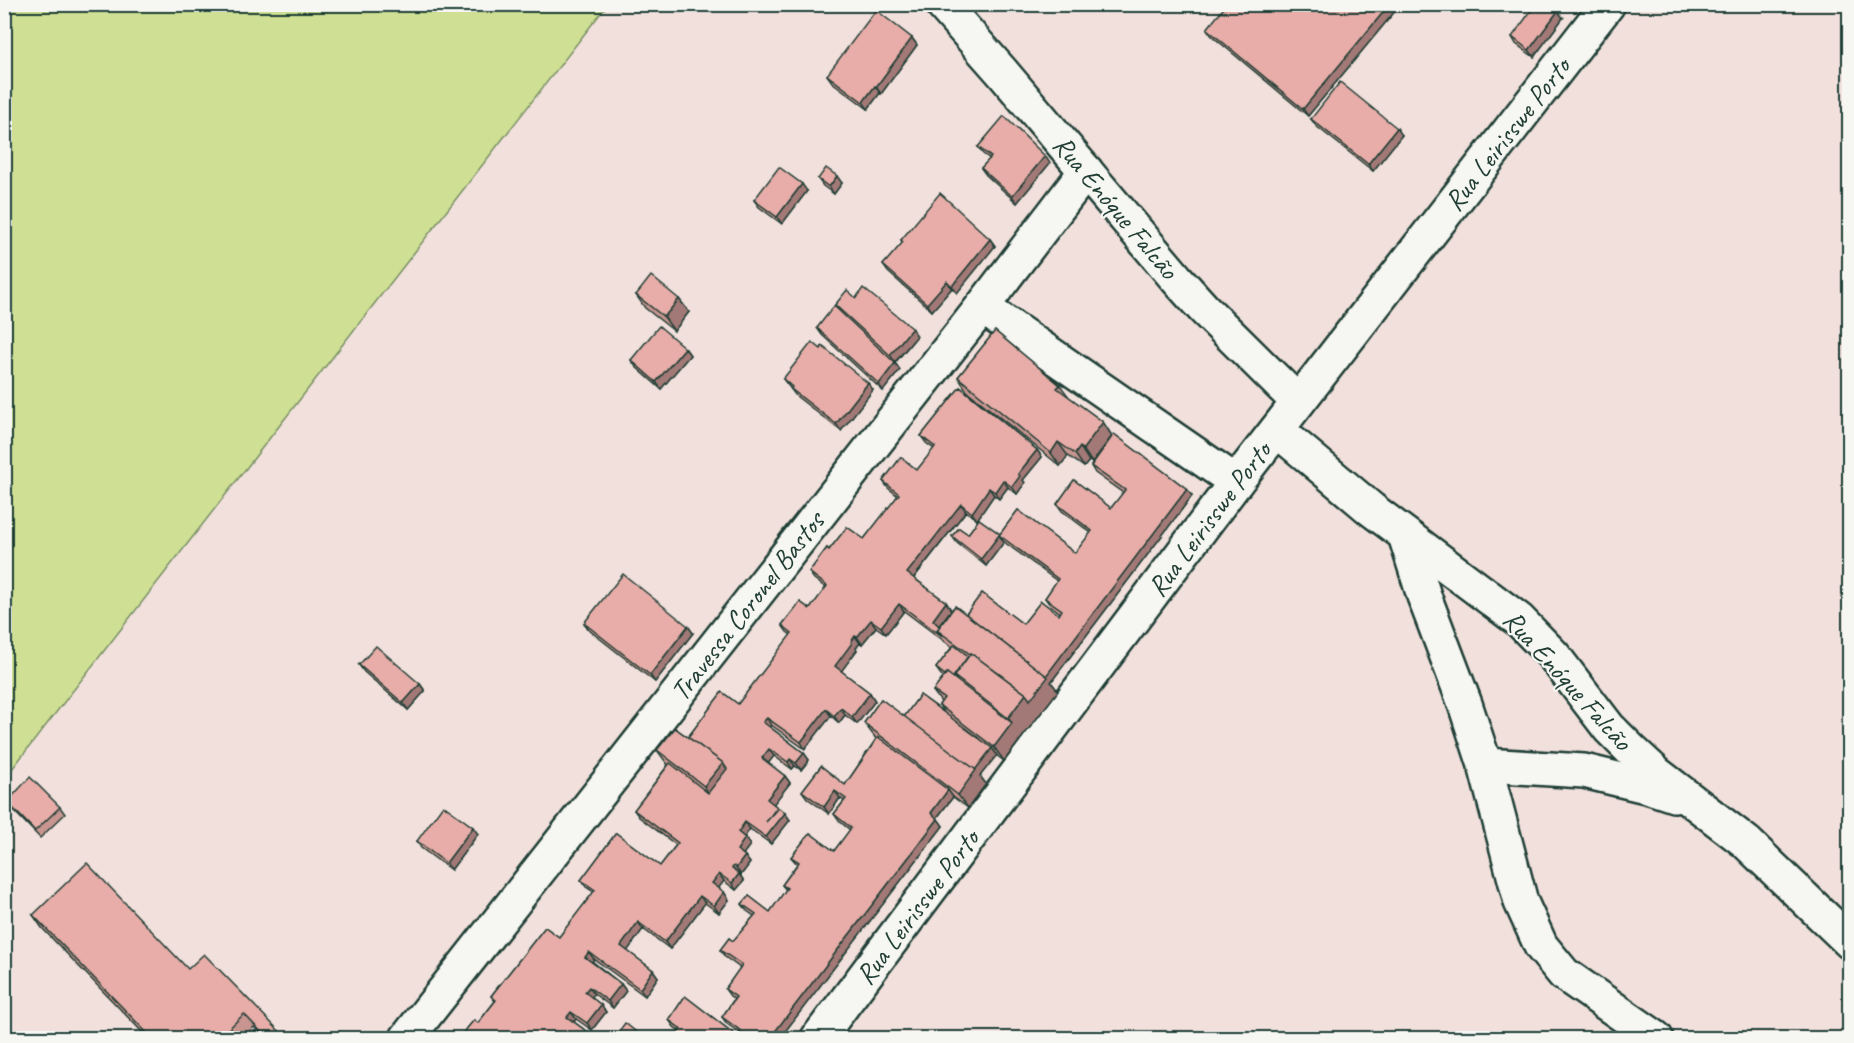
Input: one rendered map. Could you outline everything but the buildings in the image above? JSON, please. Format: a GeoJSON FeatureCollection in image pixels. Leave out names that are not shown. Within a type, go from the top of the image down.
{"type":"FeatureCollection","features":[{"type":"Feature","properties":{"kind":"street","name":"Rua Enóque Falcão"},"geometry":{"type":"LineString","coordinates":[[942,4],[1204,309],[1298,402]]}},
{"type":"Feature","properties":{"kind":"street","name":"Rua Leirisswe Porto"},"geometry":{"type":"LineString","coordinates":[[818,1038],[1236,482],[1608,4]]}},
{"type":"Feature","properties":{"kind":"street","name":"Travessa Coronel Bastos"},"geometry":{"type":"LineString","coordinates":[[407,1038],[982,307],[1086,171]]}},
{"type":"Feature","properties":{"kind":"street"},"geometry":{"type":"LineString","coordinates":[[982,307],[1236,482]]}},
{"type":"Feature","properties":{"kind":"street","name":"Rua Enóque Falcão"},"geometry":{"type":"LineString","coordinates":[[1277,430],[1405,535],[1519,620],[1554,656],[1609,728],[1656,773],[1746,842],[1850,942]]}},
{"type":"Feature","properties":{"kind":"street"},"geometry":{"type":"LineString","coordinates":[[1405,535],[1424,597],[1465,704],[1485,765],[1521,902],[1541,946],[1564,974],[1656,1038]]}},
{"type":"Feature","properties":{"kind":"street"},"geometry":{"type":"LineString","coordinates":[[1485,765],[1584,771],[1650,786],[1693,801]]}},
{"type":"Feature","properties":{"kind":"green space"},"geometry":{"type":"Polygon","coordinates":[[[4,5],[607,5],[5,778],[4,5]]]}}]}
